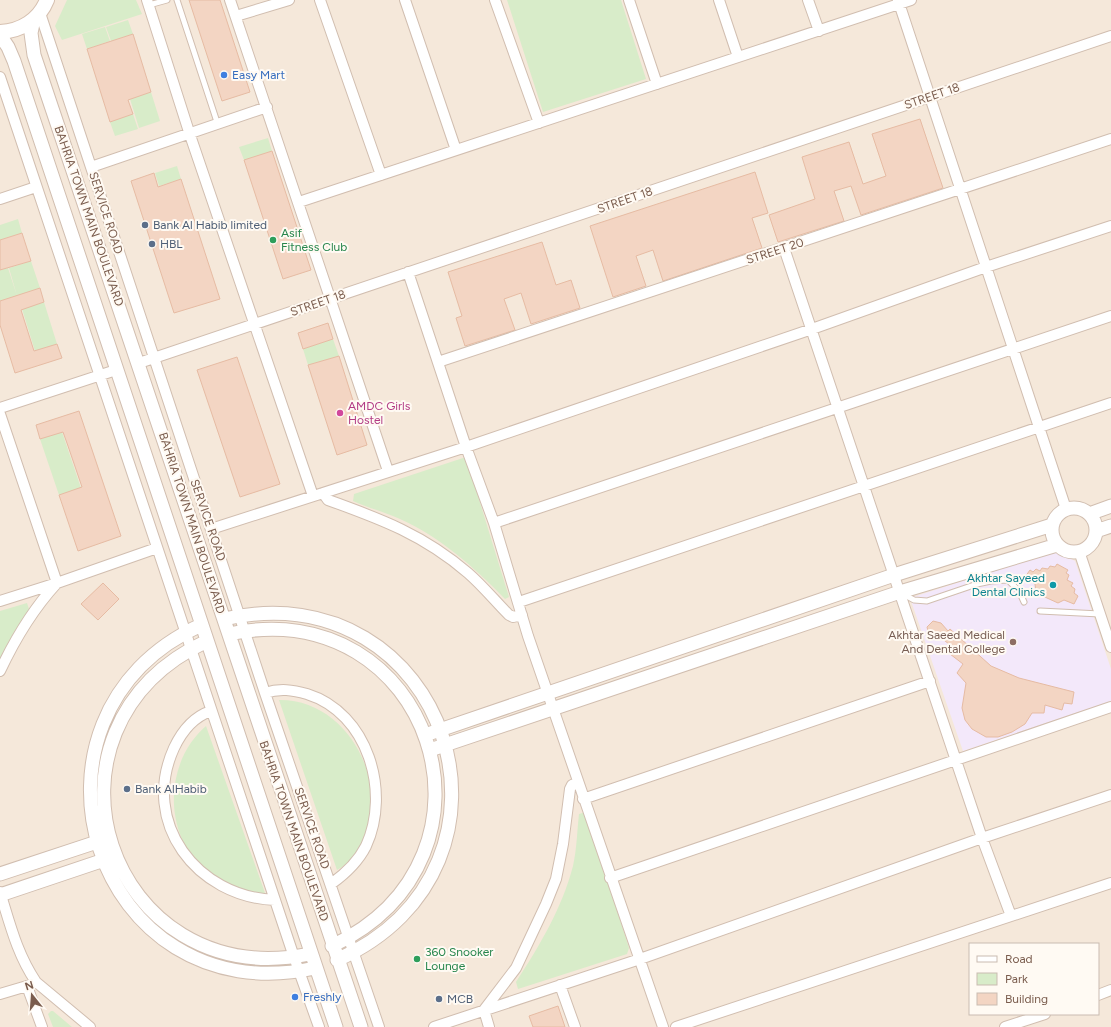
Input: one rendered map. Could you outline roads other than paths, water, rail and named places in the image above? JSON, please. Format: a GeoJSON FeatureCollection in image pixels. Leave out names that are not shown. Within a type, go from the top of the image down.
{"type":"FeatureCollection","features":[{"type":"Feature","properties":{"kind":"main road"},"geometry":{"type":"LineString","coordinates":[[0,32],[17,29],[37,16],[47,0]]}},
{"type":"Feature","properties":{"kind":"street"},"geometry":{"type":"LineString","coordinates":[[230,0],[388,471]]}},
{"type":"Feature","properties":{"kind":"street"},"geometry":{"type":"LineString","coordinates":[[236,16],[289,0]]}},
{"type":"Feature","properties":{"kind":"street"},"geometry":{"type":"LineString","coordinates":[[320,0],[382,175]]}},
{"type":"Feature","properties":{"kind":"street"},"geometry":{"type":"LineString","coordinates":[[405,0],[456,150]]}},
{"type":"Feature","properties":{"kind":"street"},"geometry":{"type":"LineString","coordinates":[[495,0],[539,123]]}},
{"type":"Feature","properties":{"kind":"street"},"geometry":{"type":"LineString","coordinates":[[629,0],[657,84]]}},
{"type":"Feature","properties":{"kind":"street"},"geometry":{"type":"LineString","coordinates":[[719,0],[738,57]]}},
{"type":"Feature","properties":{"kind":"street"},"geometry":{"type":"LineString","coordinates":[[808,0],[819,30]]}},
{"type":"Feature","properties":{"kind":"street"},"geometry":{"type":"LineString","coordinates":[[298,202],[657,84],[899,2],[911,0]]}},
{"type":"Feature","properties":{"kind":"street"},"geometry":{"type":"LineString","coordinates":[[899,2],[1066,509]]}},
{"type":"Feature","properties":{"kind":"street"},"geometry":{"type":"LineString","coordinates":[[148,3],[190,135],[313,496]]}},
{"type":"Feature","properties":{"kind":"street","name":"SERVICE ROAD"},"geometry":{"type":"LineString","coordinates":[[37,16],[91,167],[265,693],[379,1027]]}},
{"type":"Feature","properties":{"kind":"street","name":"BAHRIA TOWN MAIN BOULEVARD"},"geometry":{"type":"LineString","coordinates":[[37,16],[31,41],[34,55],[139,363],[332,946],[361,1027]]}},
{"type":"Feature","properties":{"kind":"street","name":"BAHRIA TOWN MAIN BOULEVARD"},"geometry":{"type":"LineString","coordinates":[[0,35],[8,47],[14,61],[310,954],[336,1027]]}},
{"type":"Feature","properties":{"kind":"street","name":"STREET 18"},"geometry":{"type":"LineString","coordinates":[[139,363],[1111,36]]}},
{"type":"Feature","properties":{"kind":"street"},"geometry":{"type":"LineString","coordinates":[[0,77],[186,632],[211,711],[319,1027]]}},
{"type":"Feature","properties":{"kind":"street"},"geometry":{"type":"LineString","coordinates":[[91,167],[190,135],[267,107]]}},
{"type":"Feature","properties":{"kind":"street","name":"STREET 20"},"geometry":{"type":"LineString","coordinates":[[438,362],[1111,139]]}},
{"type":"Feature","properties":{"kind":"street"},"geometry":{"type":"LineString","coordinates":[[0,199],[36,187]]}},
{"type":"Feature","properties":{"kind":"street"},"geometry":{"type":"LineString","coordinates":[[211,529],[466,447],[812,329],[986,267],[1111,226]]}},
{"type":"Feature","properties":{"kind":"street"},"geometry":{"type":"LineString","coordinates":[[784,248],[982,838],[1011,916]]}},
{"type":"Feature","properties":{"kind":"street"},"geometry":{"type":"LineString","coordinates":[[408,272],[466,447],[494,523],[522,615],[583,799],[663,1027]]}},
{"type":"Feature","properties":{"kind":"street"},"geometry":{"type":"LineString","coordinates":[[494,523],[1111,316]]}},
{"type":"Feature","properties":{"kind":"street"},"geometry":{"type":"LineString","coordinates":[[0,408],[116,370]]}},
{"type":"Feature","properties":{"kind":"street"},"geometry":{"type":"LineString","coordinates":[[519,602],[1111,404]]}},
{"type":"Feature","properties":{"kind":"street"},"geometry":{"type":"LineString","coordinates":[[0,414],[56,583]]}},
{"type":"Feature","properties":{"kind":"street"},"geometry":{"type":"LineString","coordinates":[[323,493],[328,500],[378,518],[423,540],[469,574],[509,615],[522,615]]}},
{"type":"Feature","properties":{"kind":"street"},"geometry":{"type":"LineString","coordinates":[[1089,514],[1111,506]]}},
{"type":"Feature","properties":{"kind":"street"},"geometry":{"type":"LineString","coordinates":[[1078,508],[1089,514],[1093,519],[1096,531],[1091,543],[1079,551],[1068,551],[1057,545],[1053,539],[1052,525],[1060,513],[1066,509],[1078,508]]}},
{"type":"Feature","properties":{"kind":"street"},"geometry":{"type":"LineString","coordinates":[[425,735],[549,694],[894,575],[1052,525]]}},
{"type":"Feature","properties":{"kind":"street"},"geometry":{"type":"LineString","coordinates":[[1096,531],[1111,526]]}},
{"type":"Feature","properties":{"kind":"street"},"geometry":{"type":"LineString","coordinates":[[430,750],[900,592],[1057,545]]}},
{"type":"Feature","properties":{"kind":"street"},"geometry":{"type":"LineString","coordinates":[[0,601],[157,548]]}},
{"type":"Feature","properties":{"kind":"street"},"geometry":{"type":"LineString","coordinates":[[1079,551],[1105,619],[1111,647]]}},
{"type":"Feature","properties":{"kind":"street"},"geometry":{"type":"LineString","coordinates":[[0,671],[22,629],[44,597],[56,583]]}},
{"type":"Feature","properties":{"kind":"street"},"geometry":{"type":"LineString","coordinates":[[224,619],[240,615],[265,612],[303,615],[333,623],[362,636],[382,650],[410,676],[424,696],[441,730],[446,744],[451,771],[452,798],[449,826],[436,865],[424,889],[407,911],[377,938],[353,953],[337,960]]}},
{"type":"Feature","properties":{"kind":"street"},"geometry":{"type":"LineString","coordinates":[[201,625],[186,632],[161,648],[138,669],[118,693],[104,721],[94,750],[89,781],[89,812],[95,842],[102,861],[115,886],[131,910],[151,930],[174,947],[200,960],[227,969],[270,974],[299,972],[315,968]]}},
{"type":"Feature","properties":{"kind":"street"},"geometry":{"type":"LineString","coordinates":[[228,634],[245,631],[283,629],[308,633],[332,640],[354,651],[375,665],[393,682],[408,702],[425,735],[430,750],[435,775],[436,801],[432,827],[425,852],[407,886],[390,906],[371,924],[349,938],[332,946]]}},
{"type":"Feature","properties":{"kind":"street"},"geometry":{"type":"LineString","coordinates":[[206,641],[191,648],[168,664],[146,684],[128,708],[114,734],[106,763],[104,808],[109,837],[115,856],[127,879],[142,900],[160,919],[187,937],[216,951],[242,957],[268,959],[310,954]]}},
{"type":"Feature","properties":{"kind":"street"},"geometry":{"type":"LineString","coordinates":[[583,799],[930,681]]}},
{"type":"Feature","properties":{"kind":"street"},"geometry":{"type":"LineString","coordinates":[[265,693],[280,689],[315,697],[324,702],[347,721],[360,736],[367,750],[374,775],[376,796],[374,822],[366,846],[359,858],[343,875],[331,884]]}},
{"type":"Feature","properties":{"kind":"street"},"geometry":{"type":"LineString","coordinates":[[610,878],[1111,707]]}},
{"type":"Feature","properties":{"kind":"street"},"geometry":{"type":"LineString","coordinates":[[211,711],[193,720],[183,730],[171,754],[165,780],[164,793],[172,832],[178,844],[194,866],[214,883],[238,894],[275,900]]}},
{"type":"Feature","properties":{"kind":"street"},"geometry":{"type":"LineString","coordinates":[[484,1010],[516,968],[546,904],[556,879],[563,844],[570,789],[578,782]]}},
{"type":"Feature","properties":{"kind":"street"},"geometry":{"type":"LineString","coordinates":[[434,1027],[640,959],[982,838],[1111,795]]}},
{"type":"Feature","properties":{"kind":"street"},"geometry":{"type":"LineString","coordinates":[[0,874],[109,837]]}},
{"type":"Feature","properties":{"kind":"street"},"geometry":{"type":"LineString","coordinates":[[42,1027],[31,984],[18,951],[0,894],[115,856]]}},
{"type":"Feature","properties":{"kind":"street"},"geometry":{"type":"LineString","coordinates":[[676,1027],[1111,883]]}},
{"type":"Feature","properties":{"kind":"street"},"geometry":{"type":"LineString","coordinates":[[0,994],[31,984]]}},
{"type":"Feature","properties":{"kind":"street"},"geometry":{"type":"LineString","coordinates":[[31,984],[90,1027]]}},
{"type":"Feature","properties":{"kind":"street"},"geometry":{"type":"LineString","coordinates":[[560,985],[575,1027]]}},
{"type":"Feature","properties":{"kind":"street"},"geometry":{"type":"LineString","coordinates":[[1099,995],[1111,990]]}},
{"type":"Feature","properties":{"kind":"street"},"geometry":{"type":"LineString","coordinates":[[484,1010],[489,1027]]}},
{"type":"Feature","properties":{"kind":"street"},"geometry":{"type":"LineString","coordinates":[[1005,1027],[1042,1015]]}},
{"type":"Feature","properties":{"kind":"lane"},"geometry":{"type":"LineString","coordinates":[[148,3],[167,0]]}},
{"type":"Feature","properties":{"kind":"lane"},"geometry":{"type":"LineString","coordinates":[[177,0],[218,125]]}},
{"type":"Feature","properties":{"kind":"lane"},"geometry":{"type":"LineString","coordinates":[[900,592],[914,600],[927,601],[977,584],[1008,580],[1019,591],[1024,602]]}},
{"type":"Feature","properties":{"kind":"lane"},"geometry":{"type":"LineString","coordinates":[[1040,611],[1105,619]]}},
{"type":"Feature","properties":{"kind":"place","name":"Easy Mart"},"geometry":{"type":"Point","coordinates":[224,75]}},
{"type":"Feature","properties":{"kind":"place","name":"Bank Al Habib limited"},"geometry":{"type":"Point","coordinates":[145,225]}},
{"type":"Feature","properties":{"kind":"place","name":"Asif Fitness Club"},"geometry":{"type":"Point","coordinates":[273,240]}},
{"type":"Feature","properties":{"kind":"place","name":"HBL"},"geometry":{"type":"Point","coordinates":[152,244]}},
{"type":"Feature","properties":{"kind":"place","name":"AMDC Girls Hostel"},"geometry":{"type":"Point","coordinates":[340,413]}},
{"type":"Feature","properties":{"kind":"place","name":"Akhtar Sayeed Dental Clinics"},"geometry":{"type":"Point","coordinates":[1053,585]}},
{"type":"Feature","properties":{"kind":"place","name":"Akhtar Saeed Medical And Dental College"},"geometry":{"type":"Point","coordinates":[1013,642]}},
{"type":"Feature","properties":{"kind":"place","name":"Bank AlHabib"},"geometry":{"type":"Point","coordinates":[127,789]}},
{"type":"Feature","properties":{"kind":"place","name":"360 Snooker Lounge"},"geometry":{"type":"Point","coordinates":[417,959]}},
{"type":"Feature","properties":{"kind":"place","name":"Freshly"},"geometry":{"type":"Point","coordinates":[295,997]}},
{"type":"Feature","properties":{"kind":"place","name":"MCB"},"geometry":{"type":"Point","coordinates":[439,999]}}]}
